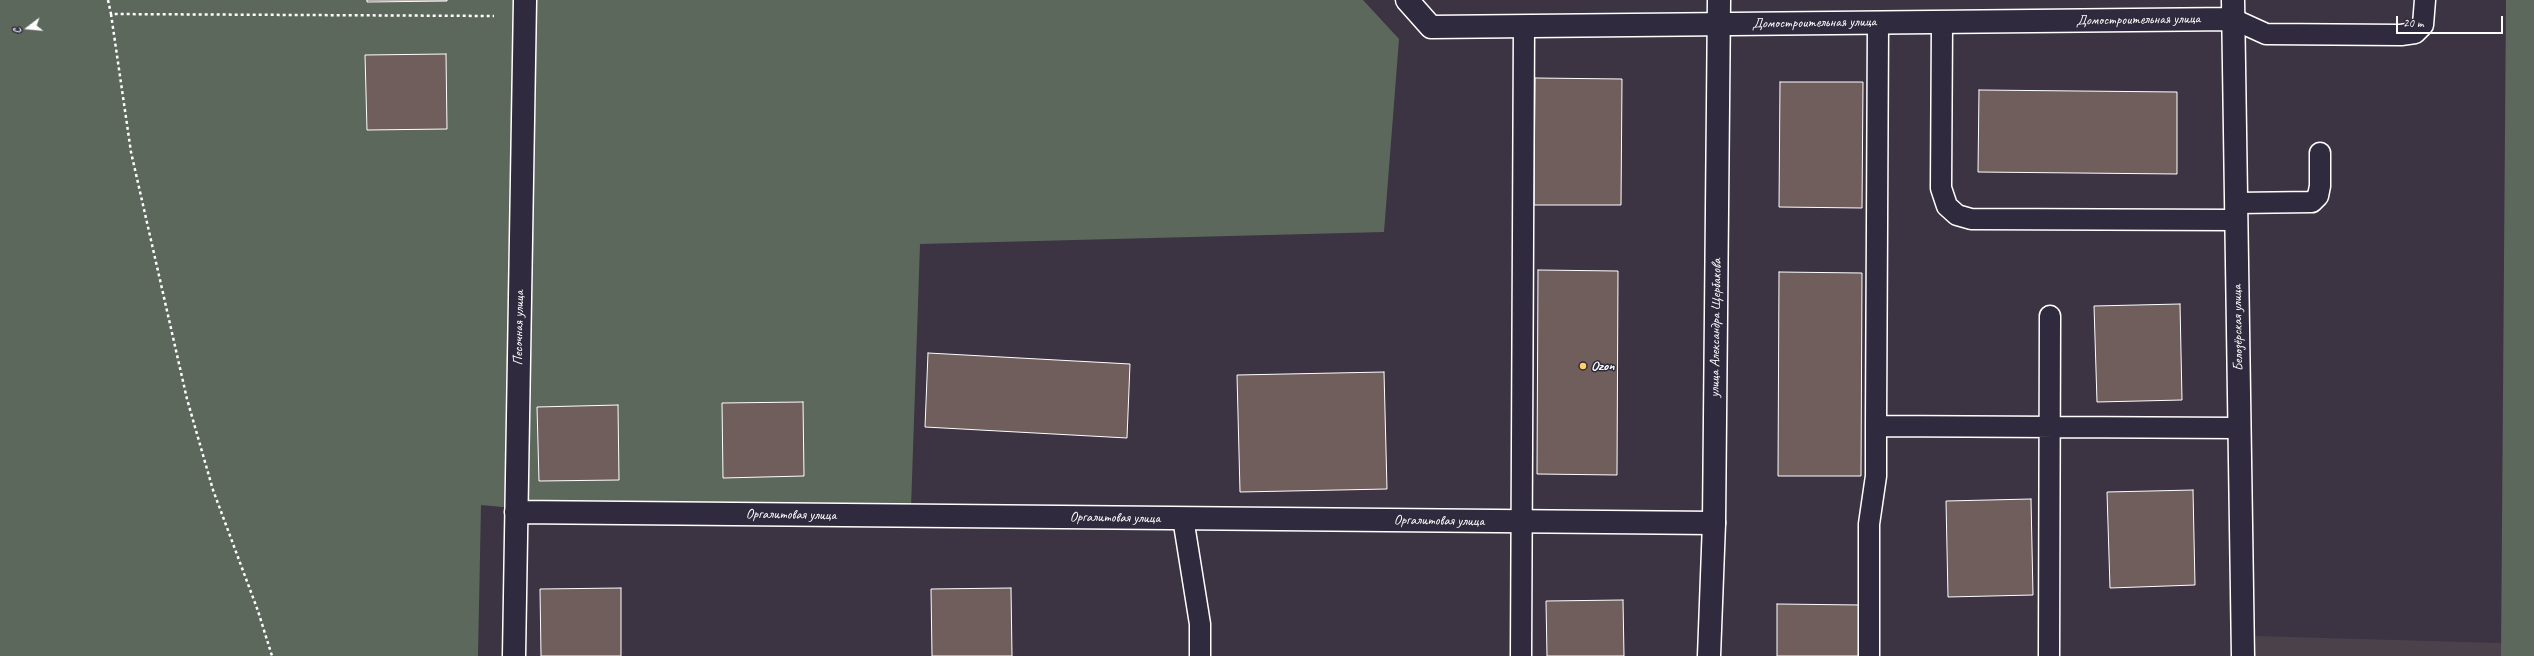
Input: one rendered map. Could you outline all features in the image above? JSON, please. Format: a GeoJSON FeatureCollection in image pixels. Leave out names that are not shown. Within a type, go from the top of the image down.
{"type":"FeatureCollection","features":[{"type":"Feature","properties":{"kind":"street","name":"Домостроительная улица"},"geometry":{"type":"LineString","coordinates":[[1407,0],[1431,27],[1942,22],[2233,10]]}},
{"type":"Feature","properties":{"kind":"street","name":"улица Александра Щербакова"},"geometry":{"type":"LineString","coordinates":[[1709,656],[1714,523],[1719,0]]}},
{"type":"Feature","properties":{"kind":"street","name":"Песочная улица"},"geometry":{"type":"LineString","coordinates":[[514,656],[525,8]]}},
{"type":"Feature","properties":{"kind":"street","name":"Белозёрская улица"},"geometry":{"type":"LineString","coordinates":[[2233,10],[2243,656]]}},
{"type":"Feature","properties":{"kind":"street","name":"Оргалитовая улица"},"geometry":{"type":"LineString","coordinates":[[516,512],[1714,523]]}},
{"type":"Feature","properties":{"kind":"lane"},"geometry":{"type":"LineString","coordinates":[[2233,10],[2266,34],[2401,35],[2415,33],[2423,25],[2425,0]]}},
{"type":"Feature","properties":{"kind":"lane"},"geometry":{"type":"LineString","coordinates":[[1942,22],[1942,188],[1947,206],[1957,215],[1971,219],[2236,212],[2312,202],[2318,196],[2320,186],[2320,153]]}},
{"type":"Feature","properties":{"kind":"lane"},"geometry":{"type":"LineString","coordinates":[[1869,656],[1869,524],[1876,476],[1878,23]]}},
{"type":"Feature","properties":{"kind":"lane"},"geometry":{"type":"LineString","coordinates":[[1521,656],[1524,26]]}},
{"type":"Feature","properties":{"kind":"lane"},"geometry":{"type":"LineString","coordinates":[[2049,656],[2050,316]]}},
{"type":"Feature","properties":{"kind":"lane"},"geometry":{"type":"LineString","coordinates":[[1876,426],[2239,428]]}},
{"type":"Feature","properties":{"kind":"lane"},"geometry":{"type":"LineString","coordinates":[[1183,518],[1200,624],[1200,656]]}},
{"type":"Feature","properties":{"kind":"path"},"geometry":{"type":"LineString","coordinates":[[108,0],[112,14],[131,152],[187,399],[213,490],[258,611],[272,656]]}},
{"type":"Feature","properties":{"kind":"path"},"geometry":{"type":"LineString","coordinates":[[112,14],[525,8]]}},
{"type":"Feature","properties":{"kind":"shaded area"},"geometry":{"type":"Polygon","coordinates":[[[2256,636],[2534,644],[2534,656],[2255,656],[2256,636]]]}},
{"type":"Feature","properties":{"kind":"green space"},"geometry":{"type":"Polygon","coordinates":[[[0,0],[1363,0],[1399,39],[1384,232],[920,244],[911,508],[524,509],[481,505],[478,656],[0,656],[0,0]]]}},
{"type":"Feature","properties":{"kind":"green space"},"geometry":{"type":"Polygon","coordinates":[[[2506,0],[2534,0],[2534,656],[2501,656],[2506,0]]]}},
{"type":"Feature","properties":{"kind":"building"},"geometry":{"type":"Polygon","coordinates":[[[367,0],[447,0],[447,1],[367,2],[367,0]]]}},
{"type":"Feature","properties":{"kind":"building"},"geometry":{"type":"Polygon","coordinates":[[[446,54],[447,129],[367,130],[365,55],[446,54]]]}},
{"type":"Feature","properties":{"kind":"building"},"geometry":{"type":"Polygon","coordinates":[[[1535,78],[1622,79],[1621,205],[1534,205],[1535,78]]]}},
{"type":"Feature","properties":{"kind":"building"},"geometry":{"type":"Polygon","coordinates":[[[1780,82],[1863,82],[1862,208],[1779,207],[1780,82]]]}},
{"type":"Feature","properties":{"kind":"building"},"geometry":{"type":"Polygon","coordinates":[[[1979,90],[2177,92],[2177,174],[1978,172],[1979,90]]]}},
{"type":"Feature","properties":{"kind":"building"},"geometry":{"type":"Polygon","coordinates":[[[1538,270],[1618,271],[1617,475],[1537,474],[1538,270]]]}},
{"type":"Feature","properties":{"kind":"building"},"geometry":{"type":"Polygon","coordinates":[[[1779,272],[1862,273],[1861,476],[1778,476],[1779,272]]]}},
{"type":"Feature","properties":{"kind":"building"},"geometry":{"type":"Polygon","coordinates":[[[2180,304],[2182,400],[2097,402],[2094,306],[2180,304]]]}},
{"type":"Feature","properties":{"kind":"building"},"geometry":{"type":"Polygon","coordinates":[[[928,353],[1130,364],[1127,438],[925,427],[928,353]]]}},
{"type":"Feature","properties":{"kind":"building"},"geometry":{"type":"Polygon","coordinates":[[[1384,372],[1387,489],[1240,492],[1237,375],[1384,372]]]}},
{"type":"Feature","properties":{"kind":"building"},"geometry":{"type":"Polygon","coordinates":[[[803,402],[804,476],[723,478],[722,403],[803,402]]]}},
{"type":"Feature","properties":{"kind":"building"},"geometry":{"type":"Polygon","coordinates":[[[618,405],[619,480],[539,481],[537,407],[618,405]]]}},
{"type":"Feature","properties":{"kind":"building"},"geometry":{"type":"Polygon","coordinates":[[[2193,490],[2195,585],[2110,588],[2107,492],[2193,490]]]}},
{"type":"Feature","properties":{"kind":"building"},"geometry":{"type":"Polygon","coordinates":[[[2031,499],[2033,595],[1948,597],[1946,501],[2031,499]]]}},
{"type":"Feature","properties":{"kind":"building"},"geometry":{"type":"Polygon","coordinates":[[[621,588],[621,656],[541,656],[540,589],[621,588]]]}},
{"type":"Feature","properties":{"kind":"building"},"geometry":{"type":"Polygon","coordinates":[[[1011,588],[1012,656],[932,656],[931,589],[1011,588]]]}},
{"type":"Feature","properties":{"kind":"building"},"geometry":{"type":"Polygon","coordinates":[[[1623,600],[1624,656],[1547,656],[1546,601],[1623,600]]]}},
{"type":"Feature","properties":{"kind":"building"},"geometry":{"type":"Polygon","coordinates":[[[1777,604],[1860,605],[1860,656],[1777,656],[1777,604]]]}},
{"type":"Feature","properties":{"kind":"place","name":"Ozon"},"geometry":{"type":"Point","coordinates":[1583,366]}}]}
